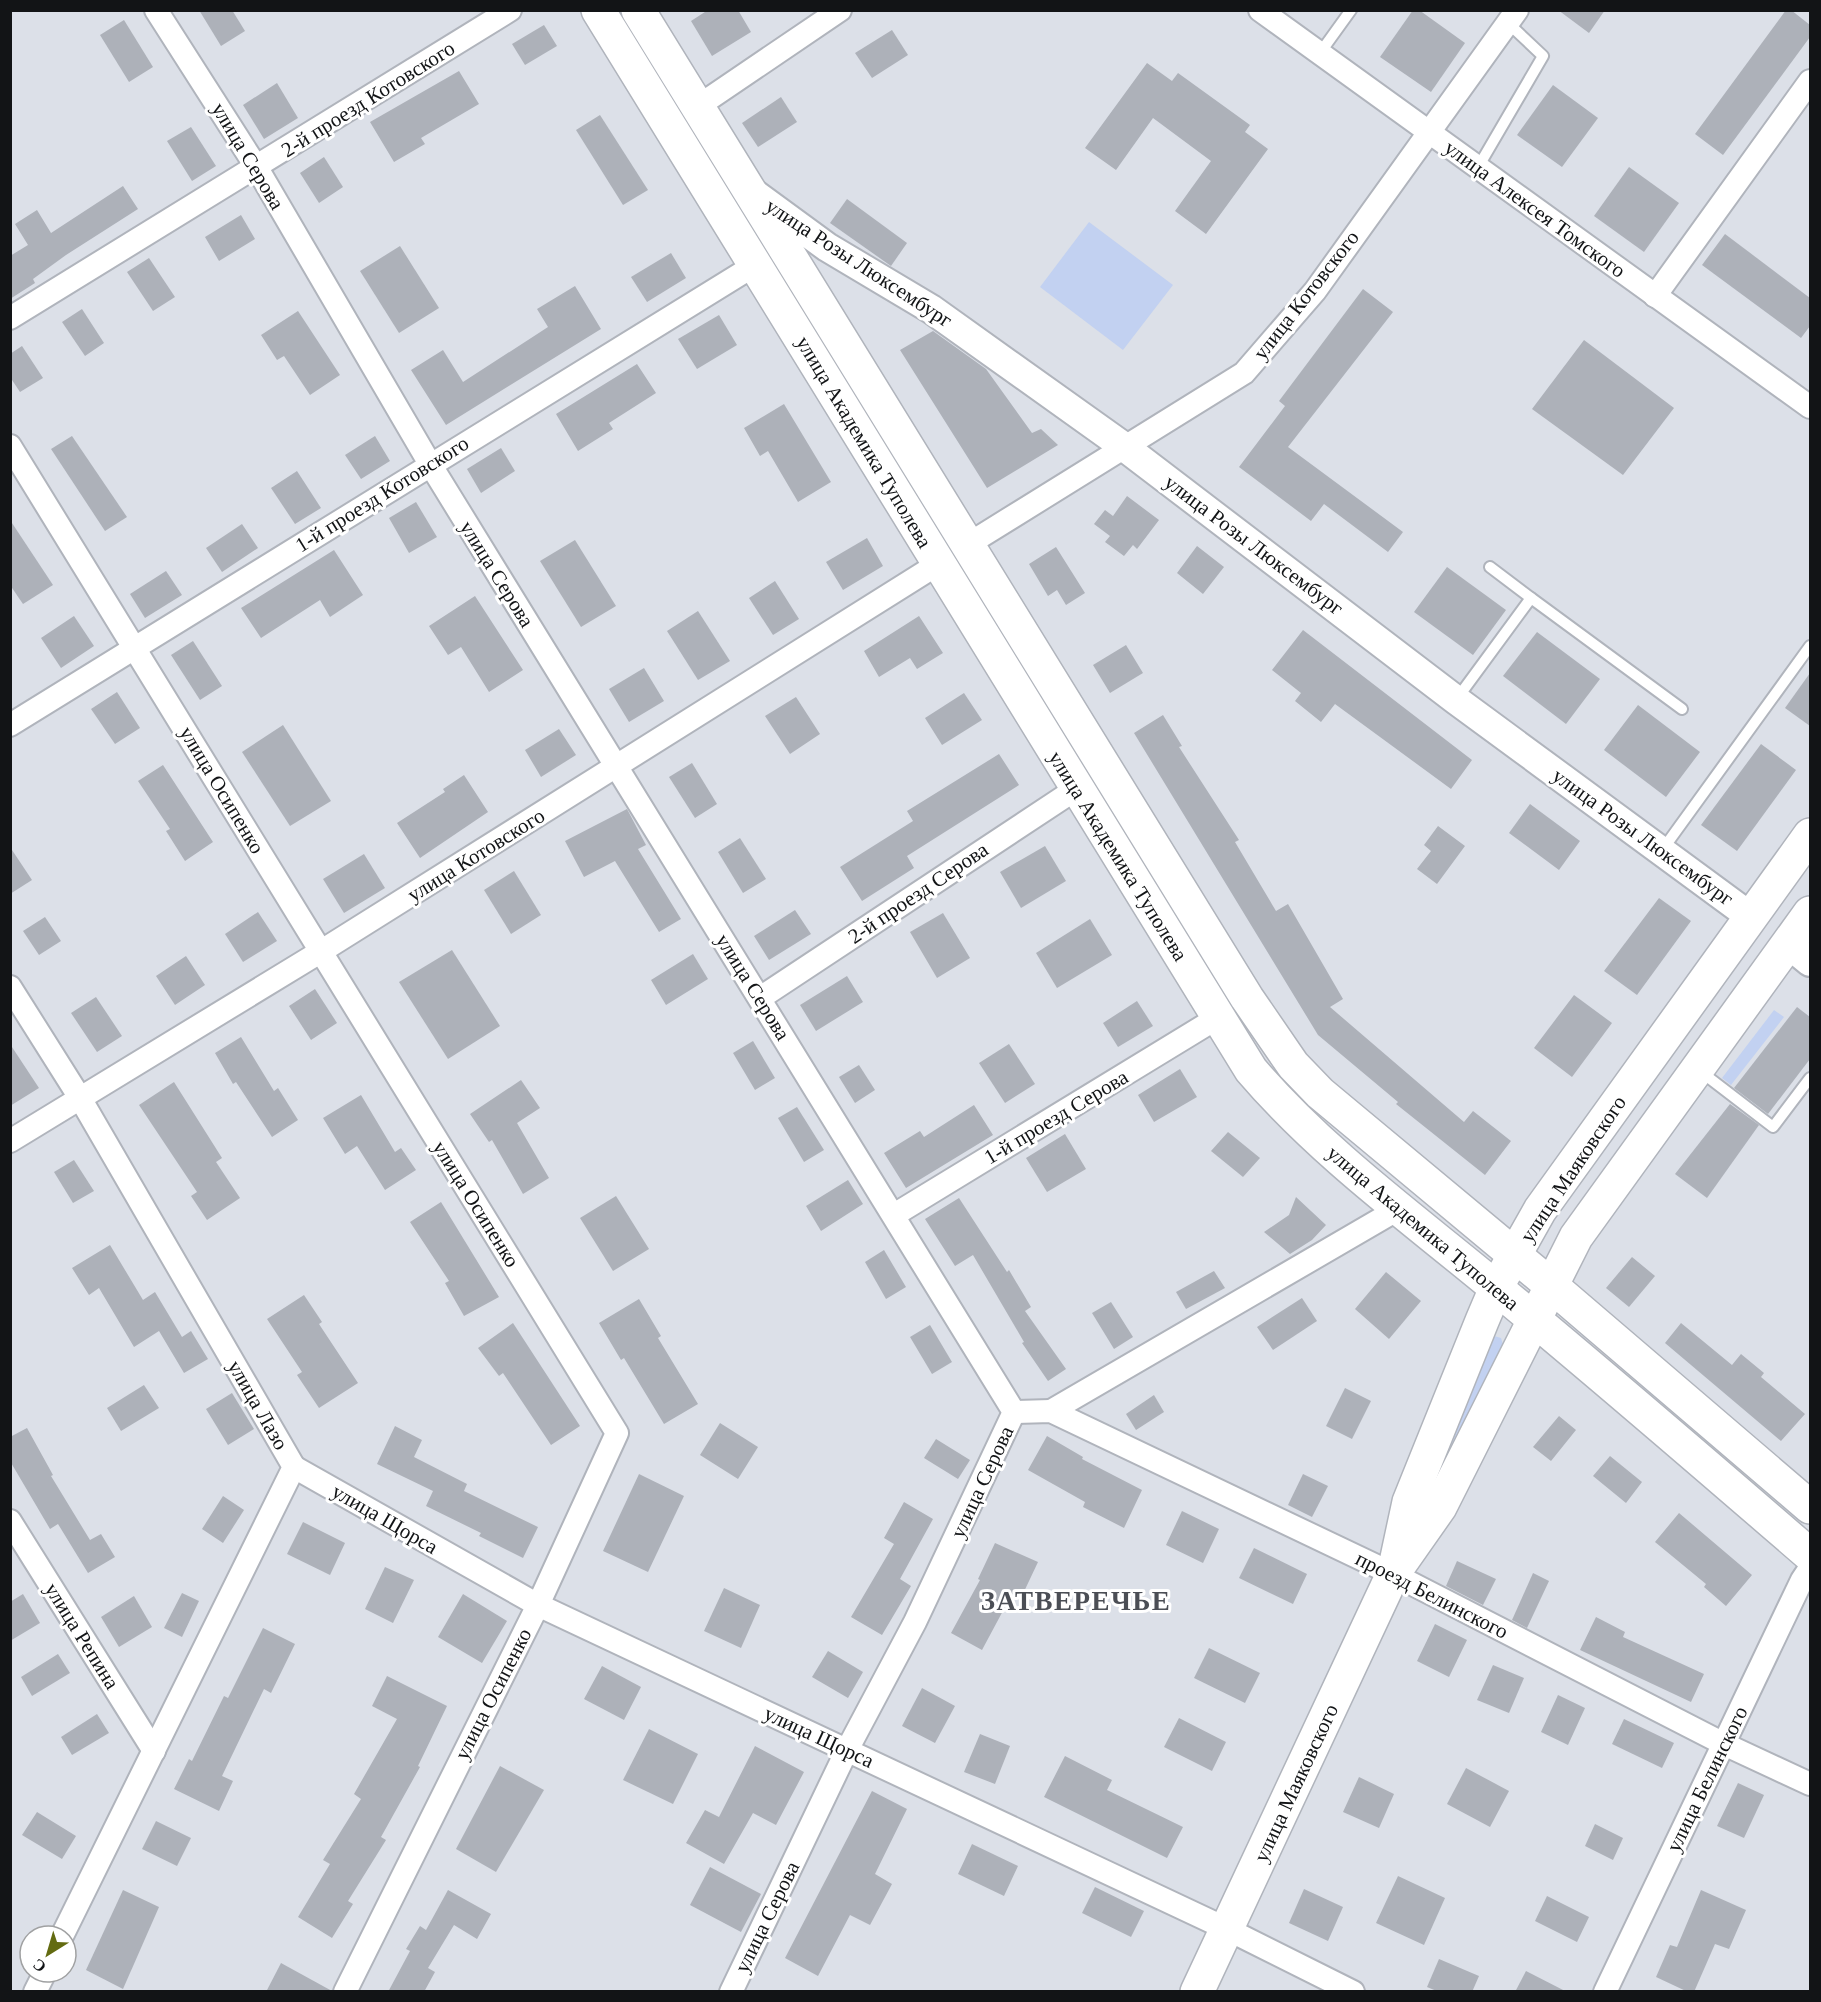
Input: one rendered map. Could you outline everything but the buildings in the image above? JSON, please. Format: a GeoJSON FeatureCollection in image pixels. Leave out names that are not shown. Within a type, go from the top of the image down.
{"type":"FeatureCollection","features":[{"type":"Feature","properties":{"kind":"main road","name":"улица Академика Туполева"},"geometry":{"type":"LineString","coordinates":[[598,10],[1251,1070],[1291,1115],[1810,1555]]}},
{"type":"Feature","properties":{"kind":"main road","name":"улица Академика Туполева"},"geometry":{"type":"LineString","coordinates":[[638,10],[1247,998],[1293,1065],[1320,1094],[1553,1287],[1810,1507]]}},
{"type":"Feature","properties":{"kind":"main road"},"geometry":{"type":"LineString","coordinates":[[717,202],[740,208],[747,188]]}},
{"type":"Feature","properties":{"kind":"main road","name":"улица Маяковского"},"geometry":{"type":"LineString","coordinates":[[1393,1574],[1409,1502],[1496,1288],[1540,1210],[1810,835]]}},
{"type":"Feature","properties":{"kind":"main road","name":"улица Маяковского"},"geometry":{"type":"LineString","coordinates":[[1197,1992],[1393,1574],[1440,1507],[1536,1321],[1576,1237],[1698,1069],[1799,953],[1810,913]]}},
{"type":"Feature","properties":{"kind":"street","name":"улица Серова"},"geometry":{"type":"LineString","coordinates":[[156,10],[257,168],[430,464],[618,765],[1014,1412],[915,1622],[847,1750],[731,1992]]}},
{"type":"Feature","properties":{"kind":"street","name":"2-й проезд Котовского"},"geometry":{"type":"LineString","coordinates":[[10,318],[257,168],[510,10]]}},
{"type":"Feature","properties":{"kind":"street"},"geometry":{"type":"LineString","coordinates":[[697,107],[840,10]]}},
{"type":"Feature","properties":{"kind":"street","name":"улица Алексея Томского"},"geometry":{"type":"LineString","coordinates":[[1260,10],[1477,169],[1810,407]]}},
{"type":"Feature","properties":{"kind":"street","name":"улица Котовского"},"geometry":{"type":"LineString","coordinates":[[967,545],[1244,373],[1316,291],[1512,17]]}},
{"type":"Feature","properties":{"kind":"street"},"geometry":{"type":"LineString","coordinates":[[1655,296],[1810,81]]}},
{"type":"Feature","properties":{"kind":"street","name":"улица Розы Люксембург"},"geometry":{"type":"LineString","coordinates":[[747,188],[780,215],[931,309],[1124,446],[1456,700],[1751,917]]}},
{"type":"Feature","properties":{"kind":"street","name":"1-й проезд Котовского"},"geometry":{"type":"LineString","coordinates":[[10,725],[755,265]]}},
{"type":"Feature","properties":{"kind":"street","name":"улица Осипенко"},"geometry":{"type":"LineString","coordinates":[[10,446],[617,1433],[538,1605],[345,1992]]}},
{"type":"Feature","properties":{"kind":"street","name":"улица Котовского"},"geometry":{"type":"LineString","coordinates":[[10,1141],[320,952],[938,564]]}},
{"type":"Feature","properties":{"kind":"street","name":"2-й проезд Серова"},"geometry":{"type":"LineString","coordinates":[[760,998],[1077,789]]}},
{"type":"Feature","properties":{"kind":"street","name":"улица Лазо"},"geometry":{"type":"LineString","coordinates":[[10,987],[80,1098],[294,1467],[68,1924]]}},
{"type":"Feature","properties":{"kind":"street","name":"1-й проезд Серова"},"geometry":{"type":"LineString","coordinates":[[894,1215],[1217,1018]]}},
{"type":"Feature","properties":{"kind":"street","name":"проезд Белинского"},"geometry":{"type":"LineString","coordinates":[[1051,1411],[1400,1208]]}},
{"type":"Feature","properties":{"kind":"street","name":"проезд Белинского"},"geometry":{"type":"LineString","coordinates":[[1014,1412],[1051,1411],[1393,1574],[1724,1744],[1810,1784]]}},
{"type":"Feature","properties":{"kind":"street","name":"улица Щорса"},"geometry":{"type":"LineString","coordinates":[[294,1467],[538,1605],[1227,1929],[1353,1992]]}},
{"type":"Feature","properties":{"kind":"street","name":"улица Репина"},"geometry":{"type":"LineString","coordinates":[[10,1521],[154,1751]]}},
{"type":"Feature","properties":{"kind":"street","name":"улица Белинского"},"geometry":{"type":"LineString","coordinates":[[1605,1992],[1802,1580],[1810,1568]]}},
{"type":"Feature","properties":{"kind":"lane"},"geometry":{"type":"LineString","coordinates":[[1320,53],[1351,10]]}},
{"type":"Feature","properties":{"kind":"lane"},"geometry":{"type":"LineString","coordinates":[[1477,169],[1543,56],[1512,17]]}},
{"type":"Feature","properties":{"kind":"lane"},"geometry":{"type":"LineString","coordinates":[[1490,567],[1682,709]]}},
{"type":"Feature","properties":{"kind":"lane"},"geometry":{"type":"LineString","coordinates":[[1456,700],[1531,598]]}},
{"type":"Feature","properties":{"kind":"lane"},"geometry":{"type":"LineString","coordinates":[[1661,851],[1810,646]]}},
{"type":"Feature","properties":{"kind":"lane"},"geometry":{"type":"LineString","coordinates":[[1698,1069],[1773,1127],[1810,1078]]}},
{"type":"Feature","properties":{"kind":"shaded area"},"geometry":{"type":"Polygon","coordinates":[[[1089,222],[1173,285],[1123,350],[1040,287],[1089,222]]]}},
{"type":"Feature","properties":{"kind":"shaded area"},"geometry":{"type":"Polygon","coordinates":[[[1774,1010],[1784,1017],[1731,1085],[1722,1078],[1774,1010]]]}},
{"type":"Feature","properties":{"kind":"shaded area"},"geometry":{"type":"Polygon","coordinates":[[[1491,1335],[1501,1338],[1504,1348],[1429,1495],[1491,1335]]]}},
{"type":"Feature","properties":{"kind":"district","name":"ЗАТВЕРЕЧЬЕ"},"geometry":{"type":"Point","coordinates":[1076,1601]}}]}
